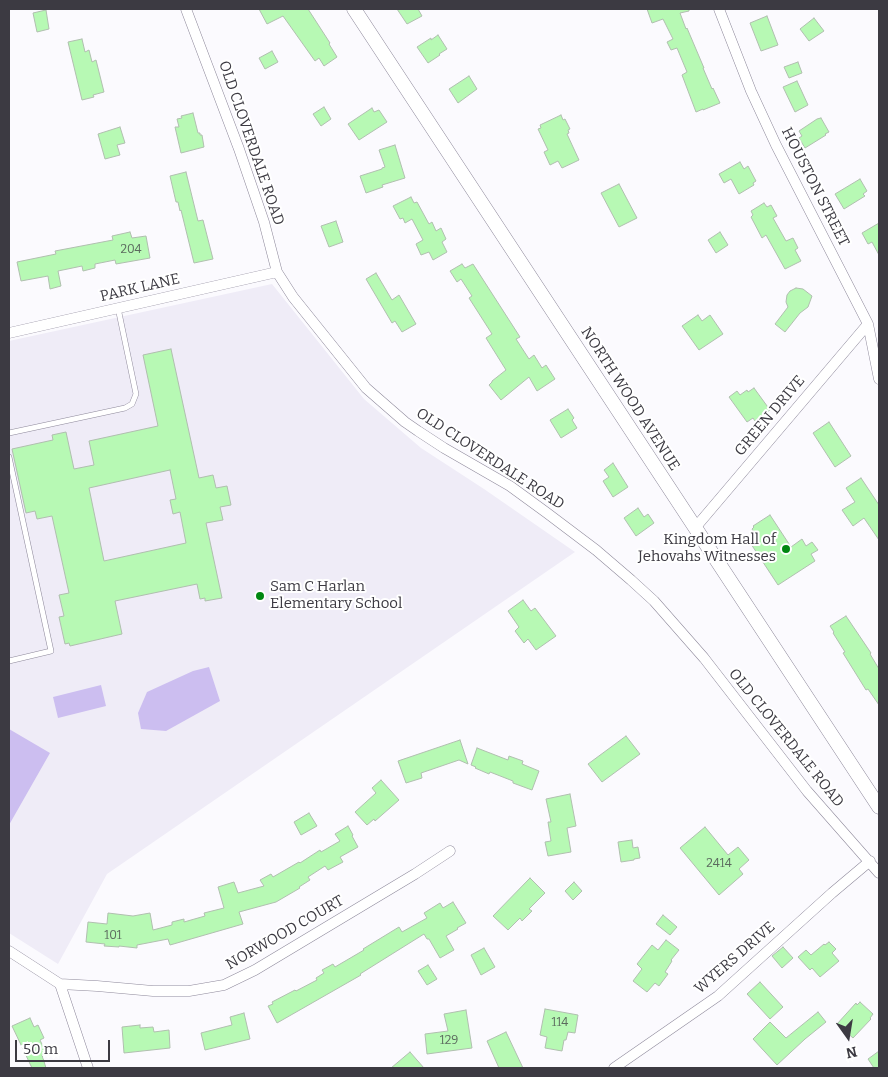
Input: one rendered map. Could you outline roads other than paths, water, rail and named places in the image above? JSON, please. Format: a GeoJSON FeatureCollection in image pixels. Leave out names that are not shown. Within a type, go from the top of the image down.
{"type":"FeatureCollection","features":[{"type":"Feature","properties":{"kind":"main road","name":"NORTH WOOD AVENUE"},"geometry":{"type":"LineString","coordinates":[[354,9],[879,807]]}},
{"type":"Feature","properties":{"kind":"street","name":"OLD CLOVERDALE ROAD"},"geometry":{"type":"LineString","coordinates":[[186,9],[239,148],[264,222],[277,272],[294,297],[366,388],[418,431],[510,486],[547,513],[596,550],[654,601],[704,658],[807,791],[879,873]]}},
{"type":"Feature","properties":{"kind":"street","name":"HOUSTON STREET"},"geometry":{"type":"LineString","coordinates":[[719,9],[751,91],[776,145],[868,324],[879,379]]}},
{"type":"Feature","properties":{"kind":"street","name":"PARK LANE"},"geometry":{"type":"LineString","coordinates":[[9,333],[277,272]]}},
{"type":"Feature","properties":{"kind":"street","name":"GREEN DRIVE"},"geometry":{"type":"LineString","coordinates":[[695,528],[868,324]]}},
{"type":"Feature","properties":{"kind":"street","name":"NORWOOD COURT"},"geometry":{"type":"LineString","coordinates":[[60,984],[153,991],[189,991],[224,985],[272,960],[450,851]]}},
{"type":"Feature","properties":{"kind":"street","name":"WYERS DRIVE"},"geometry":{"type":"LineString","coordinates":[[614,1068],[718,996],[870,861]]}},
{"type":"Feature","properties":{"kind":"street"},"geometry":{"type":"LineString","coordinates":[[9,951],[60,984],[88,1068]]}},
{"type":"Feature","properties":{"kind":"lane"},"geometry":{"type":"LineString","coordinates":[[9,433],[125,408],[132,404],[136,394],[118,308]]}},
{"type":"Feature","properties":{"kind":"lane"},"geometry":{"type":"LineString","coordinates":[[9,457],[51,651],[9,662]]}},
{"type":"Feature","properties":{"kind":"place","name":"Kingdom Hall of Jehovahs Witnesses"},"geometry":{"type":"Point","coordinates":[786,549]}},
{"type":"Feature","properties":{"kind":"place","name":"Sam C Harlan Elementary School"},"geometry":{"type":"Point","coordinates":[260,596]}}]}
